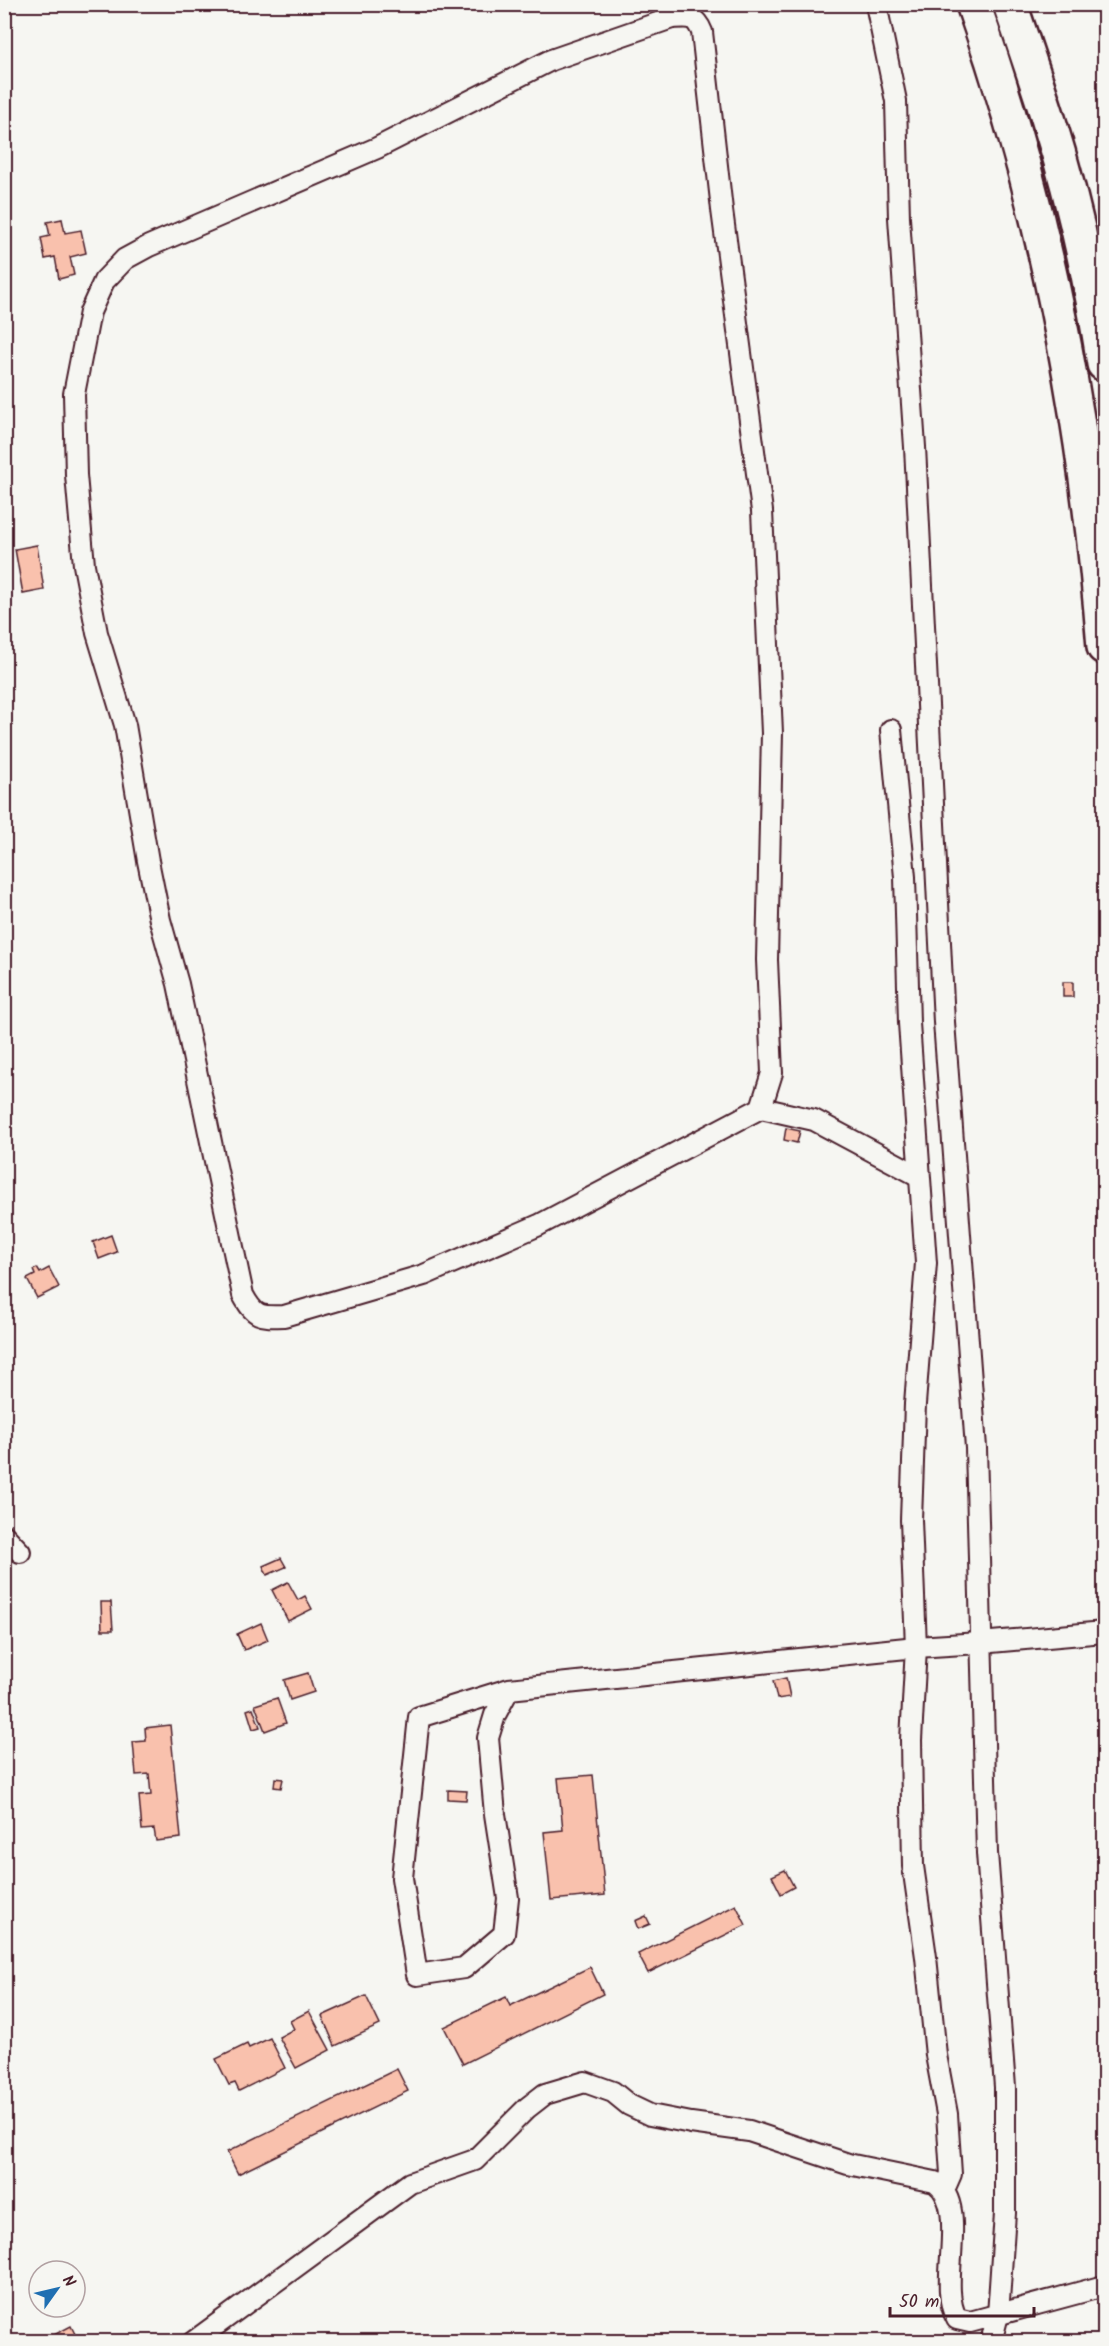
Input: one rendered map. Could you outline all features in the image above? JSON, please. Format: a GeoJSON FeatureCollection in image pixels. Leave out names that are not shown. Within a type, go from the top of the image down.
{"type":"FeatureCollection","features":[{"type":"Feature","properties":{"kind":"highway"},"geometry":{"type":"LineString","coordinates":[[973,4],[1041,235],[1061,329],[1083,459],[1104,646]]}},
{"type":"Feature","properties":{"kind":"highway"},"geometry":{"type":"LineString","coordinates":[[1010,4],[1058,152],[1098,319],[1104,364]]}},
{"type":"Feature","properties":{"kind":"street"},"geometry":{"type":"LineString","coordinates":[[876,4],[896,101],[899,218],[915,447],[943,1010],[976,1448],[987,1853],[1005,2087],[1005,2213],[998,2315],[991,2342]]}},
{"type":"Feature","properties":{"kind":"street"},"geometry":{"type":"LineString","coordinates":[[760,1108],[772,1072],[767,960],[772,733],[762,511],[722,210],[704,43],[698,22],[690,17],[672,18],[551,60],[377,148],[198,224],[125,259],[104,280],[90,312],[74,394],[77,486],[84,565],[97,633],[125,725],[160,921],[178,984],[243,1295],[252,1311],[264,1317],[284,1316],[424,1275],[539,1225],[760,1108],[814,1120],[919,1176]]}},
{"type":"Feature","properties":{"kind":"street"},"geometry":{"type":"LineString","coordinates":[[891,730],[905,877],[909,1023],[926,1263],[915,1404],[911,1509],[916,1647],[911,1740],[913,1866],[926,1957],[936,2055],[947,2114],[951,2174],[944,2190]]}},
{"type":"Feature","properties":{"kind":"street"},"geometry":{"type":"LineString","coordinates":[[4,1535],[21,1552]]}},
{"type":"Feature","properties":{"kind":"street"},"geometry":{"type":"LineString","coordinates":[[509,1689],[495,1714],[489,1738],[495,1814],[508,1898],[504,1934],[464,1968],[417,1975],[402,1878],[419,1716],[509,1689],[916,1647],[1104,1632]]}},
{"type":"Feature","properties":{"kind":"street"},"geometry":{"type":"LineString","coordinates":[[193,2342],[410,2183],[441,2171],[457,2169],[475,2160],[527,2108],[545,2094],[585,2082],[613,2092],[629,2105],[650,2115],[749,2131],[848,2164],[935,2182],[944,2190],[948,2198],[951,2215],[951,2304],[957,2319],[963,2322],[998,2315],[1104,2286]]}},
{"type":"Feature","properties":{"kind":"building"},"geometry":{"type":"Polygon","coordinates":[[[62,219],[65,233],[81,230],[86,253],[70,257],[74,275],[59,279],[55,257],[45,259],[41,238],[50,236],[47,222],[62,219]]]}},
{"type":"Feature","properties":{"kind":"building"},"geometry":{"type":"Polygon","coordinates":[[[37,545],[44,590],[23,594],[15,549],[37,545]]]}},
{"type":"Feature","properties":{"kind":"building"},"geometry":{"type":"Polygon","coordinates":[[[1063,982],[1073,982],[1073,997],[1063,997],[1063,982]]]}},
{"type":"Feature","properties":{"kind":"building"},"geometry":{"type":"Polygon","coordinates":[[[786,1128],[800,1131],[797,1143],[784,1140],[786,1128]]]}},
{"type":"Feature","properties":{"kind":"building"},"geometry":{"type":"Polygon","coordinates":[[[111,1235],[117,1252],[99,1259],[93,1242],[111,1235]]]}},
{"type":"Feature","properties":{"kind":"building"},"geometry":{"type":"Polygon","coordinates":[[[37,1268],[40,1273],[49,1268],[59,1287],[37,1298],[27,1279],[35,1275],[33,1270],[37,1268]]]}},
{"type":"Feature","properties":{"kind":"building"},"geometry":{"type":"Polygon","coordinates":[[[281,1558],[286,1567],[267,1575],[263,1566],[281,1558]]]}},
{"type":"Feature","properties":{"kind":"building"},"geometry":{"type":"Polygon","coordinates":[[[288,1582],[298,1600],[305,1596],[312,1609],[288,1621],[272,1590],[288,1582]]]}},
{"type":"Feature","properties":{"kind":"building"},"geometry":{"type":"Polygon","coordinates":[[[101,1602],[111,1602],[113,1630],[102,1630],[101,1602]]]}},
{"type":"Feature","properties":{"kind":"building"},"geometry":{"type":"Polygon","coordinates":[[[261,1623],[268,1640],[244,1650],[237,1634],[261,1623]]]}},
{"type":"Feature","properties":{"kind":"building"},"geometry":{"type":"Polygon","coordinates":[[[308,1673],[314,1692],[290,1700],[284,1680],[308,1673]]]}},
{"type":"Feature","properties":{"kind":"building"},"geometry":{"type":"Polygon","coordinates":[[[786,1678],[790,1697],[777,1699],[773,1681],[786,1678]]]}},
{"type":"Feature","properties":{"kind":"building"},"geometry":{"type":"Polygon","coordinates":[[[277,1698],[286,1723],[265,1731],[255,1705],[277,1698]]]}},
{"type":"Feature","properties":{"kind":"building"},"geometry":{"type":"Polygon","coordinates":[[[253,1708],[260,1727],[253,1729],[247,1710],[253,1708]]]}},
{"type":"Feature","properties":{"kind":"building"},"geometry":{"type":"Polygon","coordinates":[[[170,1725],[181,1838],[156,1841],[154,1829],[142,1830],[139,1796],[151,1795],[149,1774],[136,1775],[133,1742],[146,1741],[145,1728],[170,1725]]]}},
{"type":"Feature","properties":{"kind":"building"},"geometry":{"type":"Polygon","coordinates":[[[593,1775],[605,1895],[551,1900],[544,1832],[563,1830],[558,1778],[593,1775]]]}},
{"type":"Feature","properties":{"kind":"building"},"geometry":{"type":"Polygon","coordinates":[[[275,1778],[283,1779],[281,1788],[274,1787],[275,1778]]]}},
{"type":"Feature","properties":{"kind":"building"},"geometry":{"type":"Polygon","coordinates":[[[448,1790],[467,1791],[466,1800],[448,1799],[448,1790]]]}},
{"type":"Feature","properties":{"kind":"building"},"geometry":{"type":"Polygon","coordinates":[[[785,1870],[794,1887],[781,1894],[772,1876],[785,1870]]]}},
{"type":"Feature","properties":{"kind":"building"},"geometry":{"type":"Polygon","coordinates":[[[736,1905],[746,1925],[648,1973],[638,1954],[736,1905]]]}},
{"type":"Feature","properties":{"kind":"building"},"geometry":{"type":"Polygon","coordinates":[[[646,1916],[650,1924],[638,1929],[635,1921],[646,1916]]]}},
{"type":"Feature","properties":{"kind":"building"},"geometry":{"type":"Polygon","coordinates":[[[590,1967],[603,1994],[463,2064],[444,2027],[506,1997],[510,2006],[590,1967]]]}},
{"type":"Feature","properties":{"kind":"building"},"geometry":{"type":"Polygon","coordinates":[[[366,1996],[380,2025],[335,2046],[322,2016],[366,1996]]]}},
{"type":"Feature","properties":{"kind":"building"},"geometry":{"type":"Polygon","coordinates":[[[309,2011],[330,2050],[296,2068],[279,2037],[294,2029],[290,2021],[309,2011]]]}},
{"type":"Feature","properties":{"kind":"building"},"geometry":{"type":"Polygon","coordinates":[[[270,2038],[285,2068],[239,2091],[235,2083],[229,2085],[216,2059],[247,2044],[249,2048],[270,2038]]]}},
{"type":"Feature","properties":{"kind":"building"},"geometry":{"type":"Polygon","coordinates":[[[397,2069],[408,2091],[238,2174],[227,2152],[397,2069]]]}},
{"type":"Feature","properties":{"kind":"building"},"geometry":{"type":"Polygon","coordinates":[[[71,2326],[79,2342],[47,2342],[46,2339],[71,2326]]]}}]}
